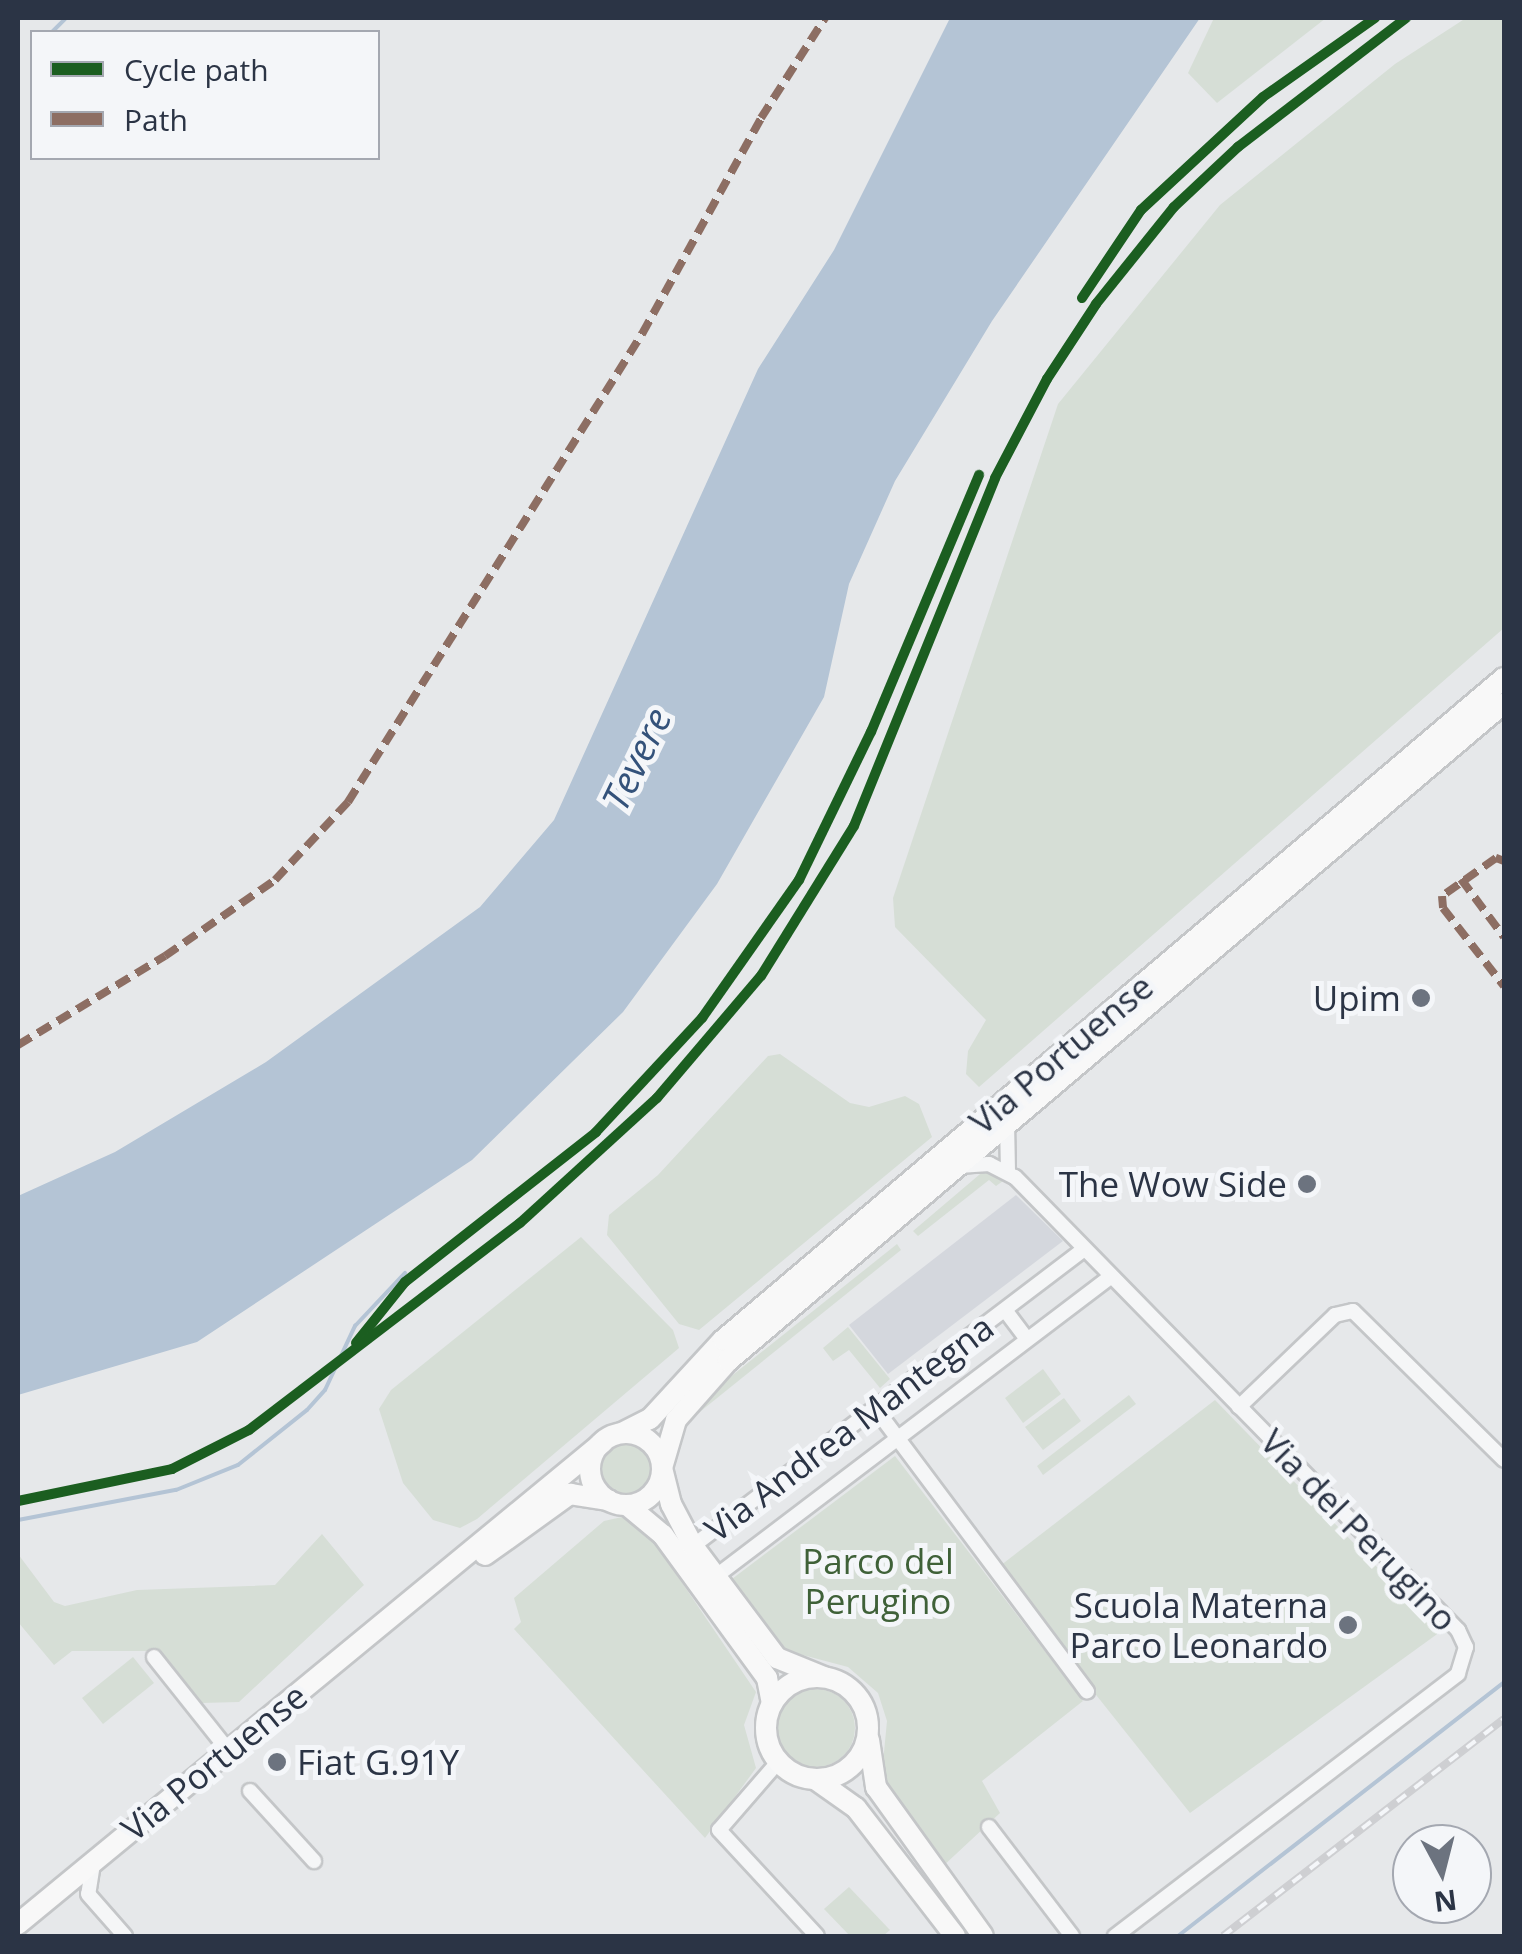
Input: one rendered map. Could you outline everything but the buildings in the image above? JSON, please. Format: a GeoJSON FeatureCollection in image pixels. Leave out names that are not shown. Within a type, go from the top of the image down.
{"type":"FeatureCollection","features":[{"type":"Feature","properties":{"kind":"street","name":"Via Portuense"},"geometry":{"type":"LineString","coordinates":[[622,1434],[650,1418],[723,1340],[1504,678]]}},
{"type":"Feature","properties":{"kind":"street","name":"Via Portuense"},"geometry":{"type":"LineString","coordinates":[[662,1468],[676,1420],[720,1368],[1504,703]]}},
{"type":"Feature","properties":{"kind":"street"},"geometry":{"type":"LineString","coordinates":[[952,1168],[984,1163],[1008,1171],[1008,1121]]}},
{"type":"Feature","properties":{"kind":"street","name":"Via del Perugino"},"geometry":{"type":"LineString","coordinates":[[1008,1171],[1458,1630],[1466,1660],[1414,1709],[1115,1936]]}},
{"type":"Feature","properties":{"kind":"street","name":"Via Andrea Mantegna"},"geometry":{"type":"LineString","coordinates":[[692,1546],[1084,1249]]}},
{"type":"Feature","properties":{"kind":"street","name":"Via Andrea Mantegna"},"geometry":{"type":"LineString","coordinates":[[715,1577],[1110,1276]]}},
{"type":"Feature","properties":{"kind":"street","name":"Via Andrea Mantegna"},"geometry":{"type":"LineString","coordinates":[[1005,1310],[1026,1338]]}},
{"type":"Feature","properties":{"kind":"street"},"geometry":{"type":"LineString","coordinates":[[1239,1408],[1335,1315],[1353,1311],[1504,1460]]}},
{"type":"Feature","properties":{"kind":"street"},"geometry":{"type":"LineString","coordinates":[[875,1408],[1087,1691]]}},
{"type":"Feature","properties":{"kind":"street"},"geometry":{"type":"LineString","coordinates":[[955,1936],[856,1808],[815,1779],[778,1762],[766,1733],[772,1702],[767,1678],[662,1535],[618,1502],[590,1473],[602,1443],[622,1434],[645,1438],[662,1468],[671,1504],[692,1546],[777,1658],[824,1677],[861,1700],[869,1728],[876,1788],[983,1936]]}},
{"type":"Feature","properties":{"kind":"street","name":"Via Portuense"},"geometry":{"type":"LineString","coordinates":[[18,1924],[602,1443]]}},
{"type":"Feature","properties":{"kind":"street"},"geometry":{"type":"LineString","coordinates":[[618,1502],[656,1489],[662,1468]]}},
{"type":"Feature","properties":{"kind":"street","name":"Via Portuense"},"geometry":{"type":"LineString","coordinates":[[410,1600],[570,1494],[618,1502]]}},
{"type":"Feature","properties":{"kind":"street"},"geometry":{"type":"LineString","coordinates":[[154,1658],[228,1750]]}},
{"type":"Feature","properties":{"kind":"street"},"geometry":{"type":"LineString","coordinates":[[772,1702],[794,1682],[824,1677]]}},
{"type":"Feature","properties":{"kind":"street"},"geometry":{"type":"LineString","coordinates":[[815,1779],[846,1770],[869,1728]]}},
{"type":"Feature","properties":{"kind":"street"},"geometry":{"type":"LineString","coordinates":[[778,1762],[719,1830],[817,1936]]}},
{"type":"Feature","properties":{"kind":"street"},"geometry":{"type":"LineString","coordinates":[[250,1792],[314,1861]]}},
{"type":"Feature","properties":{"kind":"street"},"geometry":{"type":"LineString","coordinates":[[990,1827],[1072,1936]]}},
{"type":"Feature","properties":{"kind":"street"},"geometry":{"type":"LineString","coordinates":[[95,1858],[88,1888],[95,1904]]}},
{"type":"Feature","properties":{"kind":"street"},"geometry":{"type":"LineString","coordinates":[[40,1904],[78,1895],[95,1904],[125,1936]]}},
{"type":"Feature","properties":{"kind":"shaded area"},"geometry":{"type":"Polygon","coordinates":[[[1016,1195],[1063,1241],[888,1374],[849,1325],[1016,1195]]]}},
{"type":"Feature","properties":{"kind":"green space"},"geometry":{"type":"Polygon","coordinates":[[[1214,18],[1326,18],[1217,103],[1188,73],[1214,18]]]}},
{"type":"Feature","properties":{"kind":"green space"},"geometry":{"type":"Polygon","coordinates":[[[1466,18],[1504,18],[1504,628],[979,1087],[966,1074],[968,1051],[986,1020],[895,927],[893,898],[1058,404],[1220,205],[1395,64],[1466,18]]]}},
{"type":"Feature","properties":{"kind":"green space"},"geometry":{"type":"Polygon","coordinates":[[[780,1054],[850,1103],[869,1107],[905,1096],[919,1104],[932,1137],[699,1330],[679,1324],[607,1235],[609,1215],[658,1175],[768,1056],[780,1054]]]}},
{"type":"Feature","properties":{"kind":"green space"},"geometry":{"type":"Polygon","coordinates":[[[986,1169],[1003,1181],[996,1186],[989,1180],[918,1236],[913,1231],[986,1169]]]}},
{"type":"Feature","properties":{"kind":"green space"},"geometry":{"type":"Polygon","coordinates":[[[581,1237],[673,1330],[679,1348],[477,1519],[460,1528],[433,1520],[403,1483],[379,1409],[391,1390],[581,1237]]]}},
{"type":"Feature","properties":{"kind":"green space"},"geometry":{"type":"Polygon","coordinates":[[[897,1244],[901,1250],[691,1419],[709,1394],[897,1244]]]}},
{"type":"Feature","properties":{"kind":"green space"},"geometry":{"type":"Polygon","coordinates":[[[848,1327],[890,1379],[880,1388],[849,1350],[833,1361],[823,1348],[848,1327]]]}},
{"type":"Feature","properties":{"kind":"green space"},"geometry":{"type":"Polygon","coordinates":[[[1043,1369],[1061,1394],[1023,1423],[1005,1398],[1043,1369]]]}},
{"type":"Feature","properties":{"kind":"green space"},"geometry":{"type":"Polygon","coordinates":[[[1129,1395],[1136,1404],[1043,1475],[1037,1466],[1129,1395]]]}},
{"type":"Feature","properties":{"kind":"green space"},"geometry":{"type":"Polygon","coordinates":[[[1064,1398],[1081,1421],[1043,1450],[1025,1427],[1064,1398]]]}},
{"type":"Feature","properties":{"kind":"green space"},"geometry":{"type":"Polygon","coordinates":[[[1215,1400],[1440,1632],[1190,1813],[996,1569],[1215,1400]]]}},
{"type":"Feature","properties":{"kind":"green space"},"geometry":{"type":"Polygon","coordinates":[[[626,1442],[645,1450],[653,1469],[645,1488],[626,1496],[607,1488],[599,1469],[607,1450],[626,1442]]]}},
{"type":"Feature","properties":{"kind":"green space","name":"Parco del Perugino"},"geometry":{"type":"Polygon","coordinates":[[[895,1456],[1083,1701],[982,1781],[1000,1813],[941,1868],[881,1783],[887,1721],[878,1693],[848,1667],[784,1650],[732,1579],[895,1456]]]}},
{"type":"Feature","properties":{"kind":"green space"},"geometry":{"type":"Polygon","coordinates":[[[622,1517],[647,1531],[756,1692],[744,1725],[756,1768],[705,1838],[514,1629],[521,1622],[514,1598],[604,1521],[622,1517]]]}},
{"type":"Feature","properties":{"kind":"green space"},"geometry":{"type":"Polygon","coordinates":[[[322,1534],[364,1585],[239,1702],[201,1703],[160,1655],[148,1651],[72,1651],[54,1665],[18,1622],[18,1554],[54,1602],[65,1606],[137,1590],[275,1585],[322,1534]]]}},
{"type":"Feature","properties":{"kind":"green space"},"geometry":{"type":"Polygon","coordinates":[[[133,1657],[154,1683],[103,1724],[82,1698],[133,1657]]]}},
{"type":"Feature","properties":{"kind":"green space"},"geometry":{"type":"Polygon","coordinates":[[[808,1689],[824,1689],[849,1706],[855,1728],[849,1750],[838,1761],[824,1767],[808,1767],[783,1750],[777,1736],[777,1720],[794,1695],[808,1689]]]}},
{"type":"Feature","properties":{"kind":"green space"},"geometry":{"type":"Polygon","coordinates":[[[849,1887],[890,1930],[883,1936],[850,1936],[824,1909],[849,1887]]]}},
{"type":"Feature","properties":{"kind":"water","name":"Tevere"},"geometry":{"type":"Polygon","coordinates":[[[950,18],[1200,18],[992,321],[895,481],[849,584],[824,697],[717,884],[623,1012],[472,1160],[197,1342],[18,1395],[18,1196],[115,1152],[266,1062],[480,907],[554,820],[758,369],[834,250],[950,18]]]}},
{"type":"Feature","properties":{"kind":"waterway"},"geometry":{"type":"LineString","coordinates":[[54,30],[66,18]]}},
{"type":"Feature","properties":{"kind":"waterway"},"geometry":{"type":"LineString","coordinates":[[18,1520],[176,1490],[238,1465],[307,1410],[325,1390],[355,1326],[405,1273]]}},
{"type":"Feature","properties":{"kind":"waterway"},"geometry":{"type":"LineString","coordinates":[[1178,1936],[1504,1682]]}},
{"type":"Feature","properties":{"kind":"railway"},"geometry":{"type":"LineString","coordinates":[[1223,1936],[1504,1719]]}},
{"type":"Feature","properties":{"kind":"marked path"},"geometry":{"type":"LineString","coordinates":[[18,1045],[165,956],[275,880],[348,802],[642,334],[761,118],[825,18]]}},
{"type":"Feature","properties":{"kind":"marked path"},"geometry":{"type":"LineString","coordinates":[[1504,861],[1496,858],[1442,896],[1443,908],[1504,986]]}},
{"type":"Feature","properties":{"kind":"marked path"},"geometry":{"type":"LineString","coordinates":[[1461,879],[1504,937]]}},
{"type":"Feature","properties":{"kind":"cycle path"},"geometry":{"type":"LineString","coordinates":[[1082,298],[1141,210],[1263,97],[1375,18]]}},
{"type":"Feature","properties":{"kind":"cycle path"},"geometry":{"type":"LineString","coordinates":[[18,1501],[172,1469],[249,1430],[520,1223],[657,1098],[761,976],[854,826],[995,478],[1047,379],[1096,304],[1174,207],[1238,147],[1406,18]]}},
{"type":"Feature","properties":{"kind":"cycle path"},"geometry":{"type":"LineString","coordinates":[[356,1343],[405,1282],[596,1132],[702,1018],[799,880],[871,732],[979,475]]}},
{"type":"Feature","properties":{"kind":"place","name":"Upim"},"geometry":{"type":"Point","coordinates":[1421,998]}},
{"type":"Feature","properties":{"kind":"place","name":"The Wow Side"},"geometry":{"type":"Point","coordinates":[1307,1184]}},
{"type":"Feature","properties":{"kind":"place","name":"Scuola Materna Parco Leonardo"},"geometry":{"type":"Point","coordinates":[1348,1625]}},
{"type":"Feature","properties":{"kind":"place","name":"Fiat G.91Y"},"geometry":{"type":"Point","coordinates":[277,1762]}}]}
